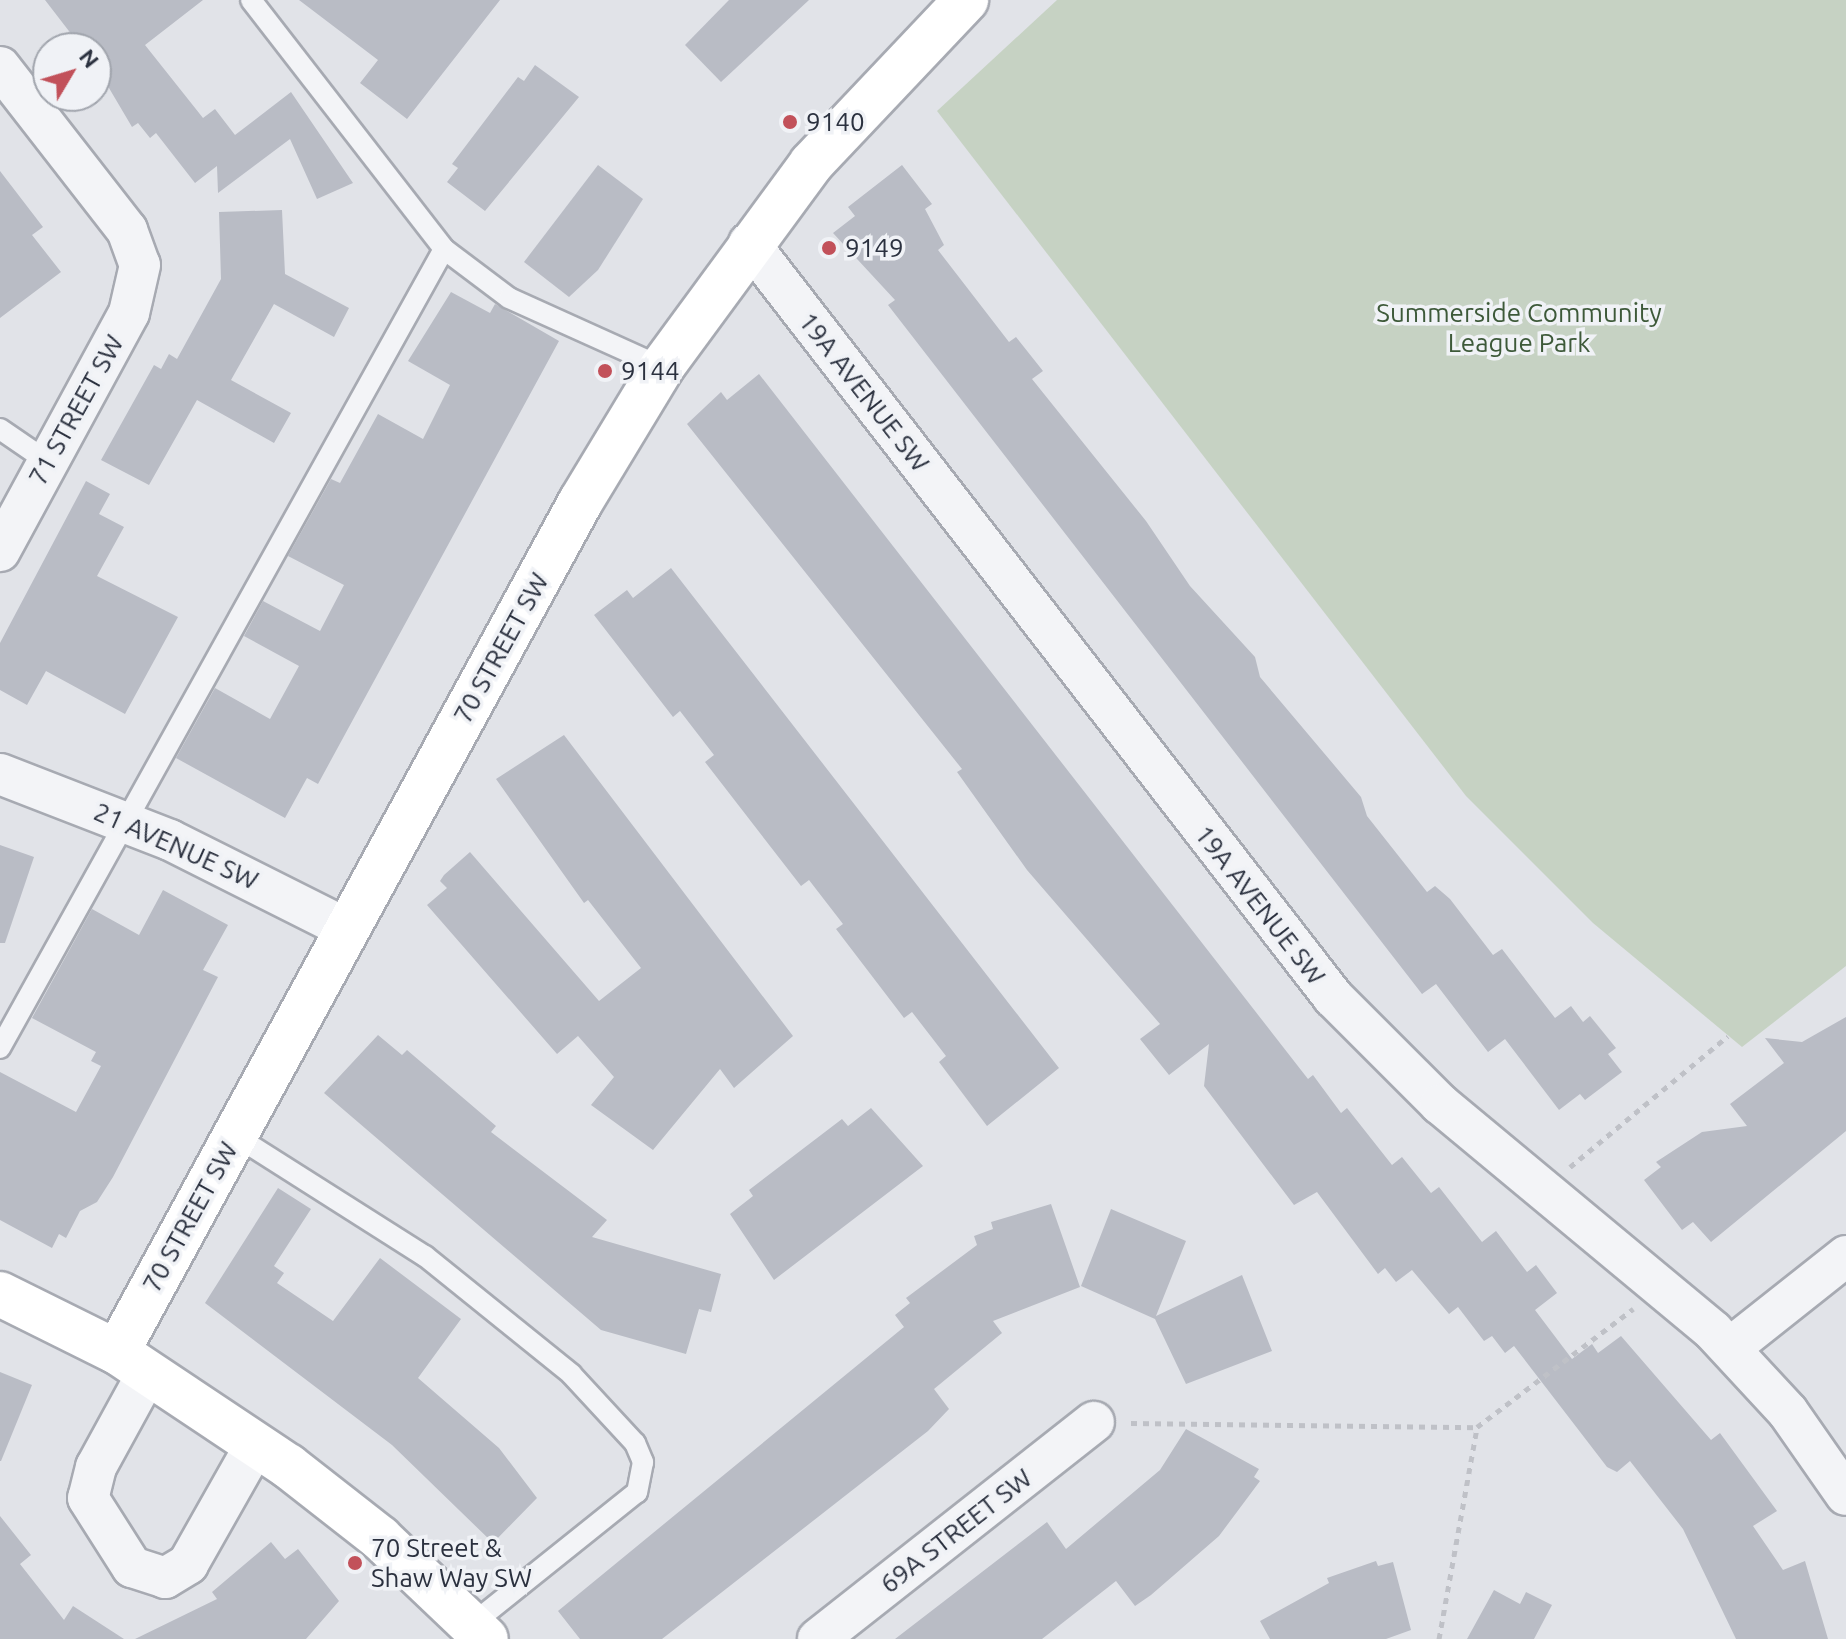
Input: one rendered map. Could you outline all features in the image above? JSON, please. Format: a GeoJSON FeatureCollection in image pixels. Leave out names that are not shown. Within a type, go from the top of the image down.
{"type":"FeatureCollection","features":[{"type":"Feature","properties":{"kind":"street","name":"70 STREET SW"},"geometry":{"type":"LineString","coordinates":[[132,1362],[234,1135],[581,501],[662,367],[749,243],[863,105],[966,0]]}},
{"type":"Feature","properties":{"kind":"street","name":"71 STREET SW"},"geometry":{"type":"LineString","coordinates":[[0,67],[127,230],[140,265],[129,313],[0,551]]}},
{"type":"Feature","properties":{"kind":"street","name":"19A AVENUE SW"},"geometry":{"type":"LineString","coordinates":[[749,243],[1333,997],[1440,1104],[1648,1273],[1730,1348],[1788,1412],[1846,1495]]}},
{"type":"Feature","properties":{"kind":"street","name":"21 AVENUE SW"},"geometry":{"type":"LineString","coordinates":[[0,774],[125,821],[347,929]]}},
{"type":"Feature","properties":{"kind":"street"},"geometry":{"type":"LineString","coordinates":[[1730,1348],[1846,1256]]}},
{"type":"Feature","properties":{"kind":"street"},"geometry":{"type":"LineString","coordinates":[[0,1294],[132,1362],[256,1444],[368,1528],[479,1632]]}},
{"type":"Feature","properties":{"kind":"street"},"geometry":{"type":"LineString","coordinates":[[132,1362],[88,1498],[132,1567],[165,1578],[188,1564],[256,1444]]}},
{"type":"Feature","properties":{"kind":"street","name":"69A STREET SW"},"geometry":{"type":"LineString","coordinates":[[818,1639],[1094,1422]]}},
{"type":"Feature","properties":{"kind":"lane"},"geometry":{"type":"LineString","coordinates":[[251,0],[444,249],[509,298],[662,367]]}},
{"type":"Feature","properties":{"kind":"lane"},"geometry":{"type":"LineString","coordinates":[[2,1036],[444,249]]}},
{"type":"Feature","properties":{"kind":"lane"},"geometry":{"type":"LineString","coordinates":[[0,429],[48,462]]}},
{"type":"Feature","properties":{"kind":"lane"},"geometry":{"type":"LineString","coordinates":[[234,1135],[425,1256],[571,1374],[635,1443],[643,1462],[637,1492],[479,1632]]}},
{"type":"Feature","properties":{"kind":"path"},"geometry":{"type":"LineString","coordinates":[[1566,1170],[1728,1036]]}},
{"type":"Feature","properties":{"kind":"path"},"geometry":{"type":"LineString","coordinates":[[1094,1422],[1477,1427],[1641,1303]]}},
{"type":"Feature","properties":{"kind":"path"},"geometry":{"type":"LineString","coordinates":[[1439,1639],[1477,1427]]}},
{"type":"Feature","properties":{"kind":"green space","name":"Summerside Community League Park"},"geometry":{"type":"Polygon","coordinates":[[[1057,0],[1846,0],[1846,966],[1742,1047],[1593,923],[1466,796],[937,111],[1057,0]]]}},
{"type":"Feature","properties":{"kind":"building"},"geometry":{"type":"Polygon","coordinates":[[[45,0],[203,0],[145,45],[203,118],[215,109],[235,135],[291,92],[353,183],[317,199],[290,139],[218,193],[217,166],[195,183],[156,133],[150,138],[138,123],[132,127],[112,93],[112,32],[70,32],[45,0]]]}},
{"type":"Feature","properties":{"kind":"building"},"geometry":{"type":"Polygon","coordinates":[[[299,0],[500,0],[407,119],[360,83],[378,60],[299,0]]]}},
{"type":"Feature","properties":{"kind":"building"},"geometry":{"type":"Polygon","coordinates":[[[729,0],[809,0],[721,82],[685,45],[729,0]]]}},
{"type":"Feature","properties":{"kind":"building"},"geometry":{"type":"Polygon","coordinates":[[[535,65],[579,97],[485,211],[447,182],[458,168],[452,164],[518,77],[524,81],[535,65]]]}},
{"type":"Feature","properties":{"kind":"building"},"geometry":{"type":"Polygon","coordinates":[[[598,165],[643,199],[598,270],[569,297],[524,262],[598,165]]]}},
{"type":"Feature","properties":{"kind":"building"},"geometry":{"type":"Polygon","coordinates":[[[902,165],[932,204],[925,209],[944,245],[938,250],[1009,342],[1016,337],[1043,371],[1032,379],[1146,521],[1190,586],[1255,657],[1260,677],[1361,797],[1367,816],[1427,892],[1435,886],[1450,899],[1493,955],[1502,949],[1555,1018],[1571,1006],[1583,1022],[1590,1016],[1616,1048],[1608,1054],[1622,1072],[1585,1100],[1580,1094],[1559,1110],[1505,1039],[1488,1052],[1436,984],[1422,994],[888,305],[895,300],[833,233],[855,216],[848,207],[902,165]]]}},
{"type":"Feature","properties":{"kind":"building"},"geometry":{"type":"Polygon","coordinates":[[[0,171],[43,227],[32,235],[61,272],[0,318],[0,171]]]}},
{"type":"Feature","properties":{"kind":"building"},"geometry":{"type":"Polygon","coordinates":[[[282,210],[285,274],[349,308],[334,337],[274,304],[231,380],[291,413],[274,443],[197,400],[149,485],[101,460],[154,365],[161,369],[169,354],[177,359],[221,279],[219,212],[282,210]]]}},
{"type":"Feature","properties":{"kind":"building"},"geometry":{"type":"Polygon","coordinates":[[[451,292],[490,313],[495,304],[559,341],[318,784],[307,778],[285,818],[176,758],[215,688],[270,719],[299,666],[244,636],[263,601],[320,631],[344,585],[288,556],[331,479],[340,483],[378,414],[423,439],[450,385],[408,361],[451,292]]]}},
{"type":"Feature","properties":{"kind":"building"},"geometry":{"type":"Polygon","coordinates":[[[759,374],[1308,1079],[1313,1075],[1341,1113],[1347,1108],[1392,1165],[1402,1157],[1431,1193],[1439,1187],[1482,1242],[1496,1231],[1527,1272],[1536,1265],[1557,1293],[1535,1310],[1572,1359],[1592,1344],[1598,1353],[1621,1336],[1711,1440],[1720,1433],[1777,1511],[1753,1526],[1783,1570],[1805,1561],[1828,1639],[1736,1639],[1683,1529],[1630,1461],[1617,1472],[1607,1467],[1514,1346],[1505,1353],[1492,1336],[1484,1341],[1458,1307],[1449,1314],[1412,1270],[1396,1282],[1385,1268],[1378,1274],[1317,1192],[1294,1205],[1204,1086],[1209,1044],[1169,1075],[1140,1039],[1160,1024],[1027,870],[957,772],[962,769],[687,424],[721,392],[727,400],[759,374]]]}},
{"type":"Feature","properties":{"kind":"building"},"geometry":{"type":"Polygon","coordinates":[[[86,481],[110,494],[99,514],[124,527],[97,576],[178,617],[125,714],[46,671],[27,705],[0,690],[0,643],[86,481]]]}},
{"type":"Feature","properties":{"kind":"building"},"geometry":{"type":"Polygon","coordinates":[[[671,568],[1059,1068],[987,1126],[939,1062],[946,1056],[912,1012],[904,1018],[836,929],[843,924],[809,880],[801,886],[705,762],[714,755],[680,711],[673,717],[594,615],[627,590],[633,598],[671,568]]]}},
{"type":"Feature","properties":{"kind":"building"},"geometry":{"type":"Polygon","coordinates":[[[564,735],[793,1036],[734,1088],[720,1069],[653,1150],[591,1105],[614,1077],[578,1036],[557,1054],[427,905],[447,888],[440,881],[444,875],[470,852],[599,1001],[641,968],[588,900],[584,903],[496,779],[564,735]]]}},
{"type":"Feature","properties":{"kind":"building"},"geometry":{"type":"Polygon","coordinates":[[[0,845],[34,857],[5,943],[0,943],[0,845]]]}},
{"type":"Feature","properties":{"kind":"building"},"geometry":{"type":"Polygon","coordinates":[[[163,890],[228,925],[203,970],[218,977],[113,1177],[97,1202],[80,1211],[66,1238],[59,1234],[52,1248],[0,1220],[0,1072],[76,1112],[101,1066],[91,1061],[96,1052],[32,1018],[92,909],[139,935],[163,890]]]}},
{"type":"Feature","properties":{"kind":"building"},"geometry":{"type":"Polygon","coordinates":[[[1846,1017],[1846,1131],[1711,1242],[1693,1222],[1682,1230],[1644,1180],[1661,1167],[1656,1162],[1702,1132],[1747,1126],[1730,1104],[1784,1063],[1765,1038],[1802,1042],[1846,1017]]]}},
{"type":"Feature","properties":{"kind":"building"},"geometry":{"type":"Polygon","coordinates":[[[378,1035],[402,1055],[407,1050],[496,1126],[491,1132],[607,1220],[592,1237],[721,1274],[711,1312],[699,1309],[686,1354],[601,1330],[324,1093],[378,1035]]]}},
{"type":"Feature","properties":{"kind":"building"},"geometry":{"type":"Polygon","coordinates":[[[871,1108],[923,1166],[774,1280],[730,1214],[753,1196],[749,1190],[842,1119],[848,1126],[871,1108]]]}},
{"type":"Feature","properties":{"kind":"building"},"geometry":{"type":"Polygon","coordinates":[[[278,1188],[311,1209],[274,1266],[284,1273],[277,1283],[333,1321],[380,1258],[461,1319],[418,1378],[499,1448],[537,1498],[493,1543],[392,1445],[205,1303],[278,1188]]]}},
{"type":"Feature","properties":{"kind":"building"},"geometry":{"type":"Polygon","coordinates":[[[1051,1204],[1080,1287],[993,1321],[1002,1333],[934,1389],[949,1409],[928,1431],[662,1639],[580,1639],[558,1611],[904,1327],[895,1315],[910,1303],[906,1298],[977,1245],[974,1236],[993,1229],[991,1222],[1051,1204]]]}},
{"type":"Feature","properties":{"kind":"building"},"geometry":{"type":"Polygon","coordinates":[[[1111,1209],[1186,1241],[1156,1316],[1242,1275],[1272,1351],[1186,1384],[1155,1319],[1081,1286],[1111,1209]]]}},
{"type":"Feature","properties":{"kind":"building"},"geometry":{"type":"Polygon","coordinates":[[[0,1372],[32,1385],[1,1461],[0,1461],[0,1372]]]}},
{"type":"Feature","properties":{"kind":"building"},"geometry":{"type":"Polygon","coordinates":[[[1186,1429],[1259,1469],[1254,1477],[1260,1481],[1219,1536],[1151,1595],[1135,1606],[1116,1581],[1042,1639],[895,1639],[1047,1522],[1066,1549],[1160,1470],[1186,1429]]]}},
{"type":"Feature","properties":{"kind":"building"},"geometry":{"type":"Polygon","coordinates":[[[0,1516],[31,1555],[20,1564],[64,1620],[73,1606],[124,1639],[0,1639],[0,1516]]]}},
{"type":"Feature","properties":{"kind":"building"},"geometry":{"type":"Polygon","coordinates":[[[271,1542],[285,1559],[298,1549],[339,1601],[306,1639],[135,1639],[217,1599],[212,1592],[271,1542]]]}},
{"type":"Feature","properties":{"kind":"building"},"geometry":{"type":"Polygon","coordinates":[[[1376,1561],[1378,1566],[1393,1562],[1411,1630],[1386,1639],[1270,1639],[1260,1621],[1329,1583],[1327,1578],[1376,1561]]]}},
{"type":"Feature","properties":{"kind":"building"},"geometry":{"type":"Polygon","coordinates":[[[1494,1590],[1520,1604],[1526,1592],[1552,1605],[1534,1639],[1467,1639],[1494,1590]]]}},
{"type":"Feature","properties":{"kind":"place","name":"9140"},"geometry":{"type":"Point","coordinates":[790,122]}},
{"type":"Feature","properties":{"kind":"place","name":"9149"},"geometry":{"type":"Point","coordinates":[829,248]}},
{"type":"Feature","properties":{"kind":"place","name":"9144"},"geometry":{"type":"Point","coordinates":[605,371]}},
{"type":"Feature","properties":{"kind":"place","name":"70 Street & Shaw Way SW"},"geometry":{"type":"Point","coordinates":[355,1563]}}]}
